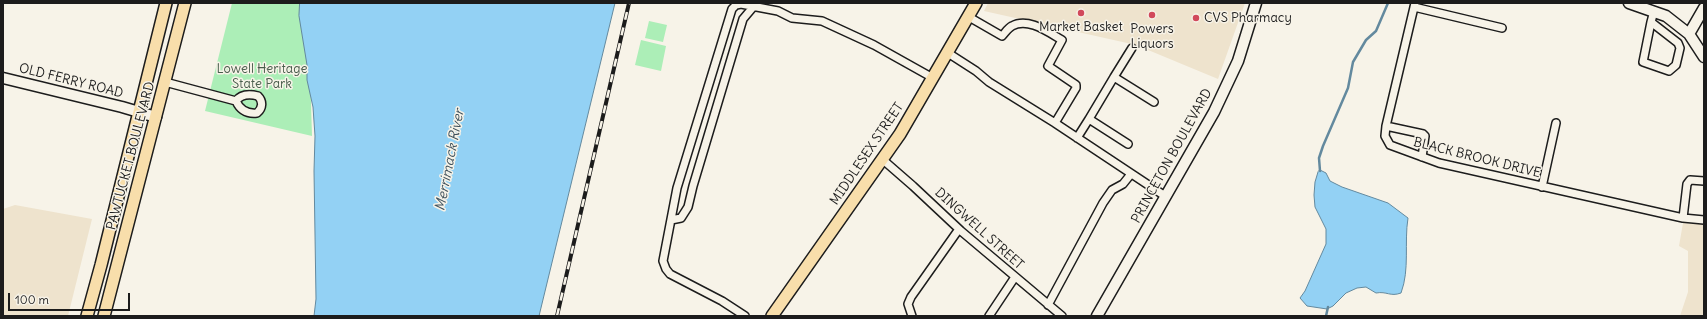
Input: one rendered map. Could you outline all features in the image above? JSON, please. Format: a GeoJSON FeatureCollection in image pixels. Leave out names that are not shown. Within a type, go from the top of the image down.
{"type":"FeatureCollection","features":[{"type":"Feature","properties":{"kind":"main road","name":"PAWTUCKET BOULEVARD"},"geometry":{"type":"LineString","coordinates":[[87,316],[166,3]]}},
{"type":"Feature","properties":{"kind":"main road","name":"PAWTUCKET BOULEVARD"},"geometry":{"type":"LineString","coordinates":[[104,316],[185,3]]}},
{"type":"Feature","properties":{"kind":"main road","name":"MIDDLESEX STREET"},"geometry":{"type":"LineString","coordinates":[[773,316],[900,134],[976,3]]}},
{"type":"Feature","properties":{"kind":"main road","name":"PRINCETON BOULEVARD"},"geometry":{"type":"LineString","coordinates":[[1097,316],[1214,112],[1232,74],[1256,3]]}},
{"type":"Feature","properties":{"kind":"main road"},"geometry":{"type":"LineString","coordinates":[[1629,3],[1666,16],[1689,34],[1704,57]]}},
{"type":"Feature","properties":{"kind":"main road"},"geometry":{"type":"LineString","coordinates":[[1689,34],[1704,8]]}},
{"type":"Feature","properties":{"kind":"main road","name":"OLD FERRY ROAD"},"geometry":{"type":"LineString","coordinates":[[3,78],[122,107],[156,117]]}},
{"type":"Feature","properties":{"kind":"street"},"geometry":{"type":"LineString","coordinates":[[745,316],[722,301],[670,274],[663,261],[677,188],[730,14],[736,5],[741,4],[754,6],[778,12],[792,18],[822,21],[874,45],[933,78]]}},
{"type":"Feature","properties":{"kind":"street"},"geometry":{"type":"LineString","coordinates":[[1415,5],[1502,28]]}},
{"type":"Feature","properties":{"kind":"street","name":"BLACK BROOK DRIVE"},"geometry":{"type":"LineString","coordinates":[[1415,5],[1386,126],[1385,136],[1390,145],[1439,163],[1683,218],[1704,220]]}},
{"type":"Feature","properties":{"kind":"street"},"geometry":{"type":"LineString","coordinates":[[670,220],[681,218],[688,207],[743,19],[754,6]]}},
{"type":"Feature","properties":{"kind":"street"},"geometry":{"type":"LineString","coordinates":[[1651,22],[1678,43],[1680,48],[1676,65],[1669,71],[1643,62],[1651,22],[1654,11]]}},
{"type":"Feature","properties":{"kind":"street"},"geometry":{"type":"LineString","coordinates":[[969,17],[1002,36],[1015,25],[1032,24],[1062,40],[1048,66],[1071,80],[1076,85],[1076,88],[1055,123]]}},
{"type":"Feature","properties":{"kind":"street"},"geometry":{"type":"LineString","coordinates":[[1077,138],[1132,48]]}},
{"type":"Feature","properties":{"kind":"street"},"geometry":{"type":"LineString","coordinates":[[948,53],[976,71],[989,82],[1055,123],[1165,196]]}},
{"type":"Feature","properties":{"kind":"street"},"geometry":{"type":"LineString","coordinates":[[1114,77],[1154,102]]}},
{"type":"Feature","properties":{"kind":"street"},"geometry":{"type":"LineString","coordinates":[[165,82],[236,101]]}},
{"type":"Feature","properties":{"kind":"street"},"geometry":{"type":"LineString","coordinates":[[1089,119],[1128,144]]}},
{"type":"Feature","properties":{"kind":"street"},"geometry":{"type":"LineString","coordinates":[[1542,187],[1556,123]]}},
{"type":"Feature","properties":{"kind":"street"},"geometry":{"type":"LineString","coordinates":[[1386,126],[1423,134],[1425,136],[1422,157]]}},
{"type":"Feature","properties":{"kind":"street","name":"DINGWELL STREET"},"geometry":{"type":"LineString","coordinates":[[882,159],[959,229],[1062,316]]}},
{"type":"Feature","properties":{"kind":"street"},"geometry":{"type":"LineString","coordinates":[[1048,304],[1105,200],[1112,190],[1123,184],[1131,174]]}},
{"type":"Feature","properties":{"kind":"street"},"geometry":{"type":"LineString","coordinates":[[1683,218],[1687,184],[1690,180],[1704,181]]}},
{"type":"Feature","properties":{"kind":"street"},"geometry":{"type":"LineString","coordinates":[[912,316],[908,304],[911,297],[959,229]]}},
{"type":"Feature","properties":{"kind":"street"},"geometry":{"type":"LineString","coordinates":[[989,316],[1015,277]]}},
{"type":"Feature","properties":{"kind":"shaded area"},"geometry":{"type":"Polygon","coordinates":[[[988,3],[1245,3],[1218,79],[1136,45],[984,11],[988,3]]]}},
{"type":"Feature","properties":{"kind":"shaded area"},"geometry":{"type":"Polygon","coordinates":[[[15,205],[92,219],[68,316],[3,316],[3,209],[15,205]]]}},
{"type":"Feature","properties":{"kind":"shaded area"},"geometry":{"type":"Polygon","coordinates":[[[1683,223],[1704,224],[1704,316],[1680,316],[1688,292],[1688,251],[1679,246],[1683,223]]]}},
{"type":"Feature","properties":{"kind":"green space","name":"Lowell Heritage State Park"},"geometry":{"type":"Polygon","coordinates":[[[232,3],[308,3],[312,136],[205,111],[232,3]]]}},
{"type":"Feature","properties":{"kind":"green space"},"geometry":{"type":"Polygon","coordinates":[[[649,21],[667,25],[663,42],[645,38],[649,21]]]}},
{"type":"Feature","properties":{"kind":"green space"},"geometry":{"type":"Polygon","coordinates":[[[641,40],[666,46],[661,71],[635,65],[641,40]]]}},
{"type":"Feature","properties":{"kind":"water","name":"Merrimack River"},"geometry":{"type":"Polygon","coordinates":[[[300,3],[615,3],[539,316],[314,316],[316,299],[314,171],[315,136],[313,107],[307,80],[307,65],[299,16],[300,3]]]}},
{"type":"Feature","properties":{"kind":"water"},"geometry":{"type":"Polygon","coordinates":[[[1320,170],[1326,173],[1330,181],[1342,187],[1388,203],[1408,218],[1406,265],[1404,284],[1401,293],[1376,293],[1366,287],[1357,288],[1346,293],[1333,306],[1327,309],[1307,306],[1300,298],[1305,291],[1326,244],[1326,229],[1315,207],[1314,195],[1315,182],[1320,170]]]}},
{"type":"Feature","properties":{"kind":"waterway"},"geometry":{"type":"LineString","coordinates":[[1320,171],[1319,158],[1348,88],[1353,62],[1366,40],[1376,31],[1388,3]]}},
{"type":"Feature","properties":{"kind":"waterway"},"geometry":{"type":"LineString","coordinates":[[1326,316],[1328,307]]}},
{"type":"Feature","properties":{"kind":"railway"},"geometry":{"type":"LineString","coordinates":[[557,316],[629,3]]}},
{"type":"Feature","properties":{"kind":"place","name":"Market Basket"},"geometry":{"type":"Point","coordinates":[1081,13]}},
{"type":"Feature","properties":{"kind":"place","name":"Powers Liquors"},"geometry":{"type":"Point","coordinates":[1152,15]}},
{"type":"Feature","properties":{"kind":"place","name":"CVS Pharmacy"},"geometry":{"type":"Point","coordinates":[1196,18]}}]}
